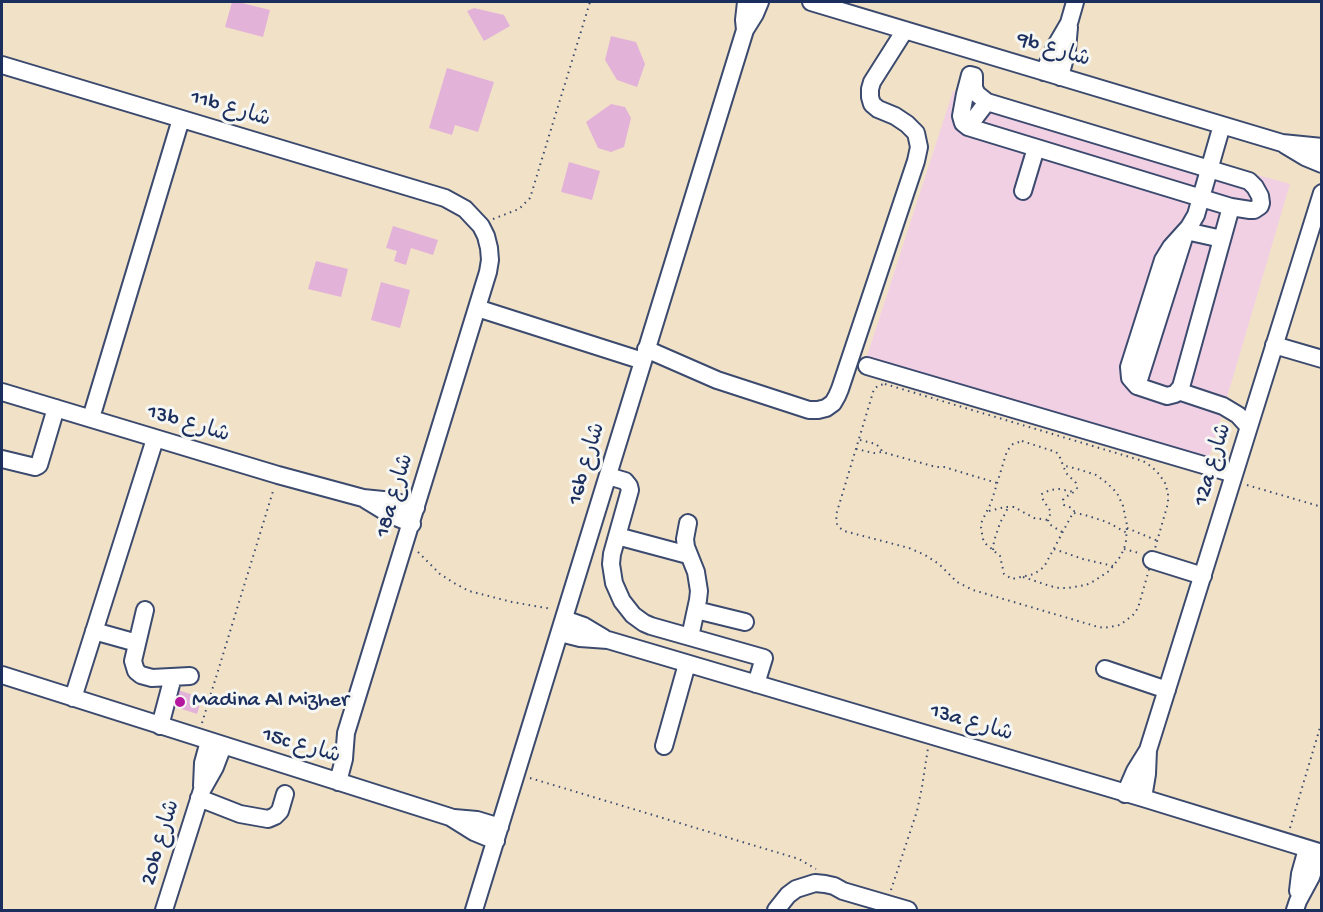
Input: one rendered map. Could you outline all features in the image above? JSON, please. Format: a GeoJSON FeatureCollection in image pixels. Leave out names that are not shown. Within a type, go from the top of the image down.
{"type":"FeatureCollection","features":[{"type":"Feature","properties":{"kind":"street","name":"16b شارع"},"geometry":{"type":"LineString","coordinates":[[745,30],[746,2]]}},
{"type":"Feature","properties":{"kind":"street","name":"16b شارع"},"geometry":{"type":"LineString","coordinates":[[474,910],[745,30],[760,2]]}},
{"type":"Feature","properties":{"kind":"street","name":"9b شارع"},"geometry":{"type":"LineString","coordinates":[[811,2],[1282,143],[1322,147]]}},
{"type":"Feature","properties":{"kind":"street"},"geometry":{"type":"LineString","coordinates":[[1052,74],[1055,47],[1069,23],[1075,2]]}},
{"type":"Feature","properties":{"kind":"street"},"geometry":{"type":"LineString","coordinates":[[477,308],[645,355],[809,410],[826,408],[837,396],[840,388],[919,147],[916,133],[908,124],[878,109],[872,104],[870,97],[872,82],[905,30]]}},
{"type":"Feature","properties":{"kind":"street"},"geometry":{"type":"LineString","coordinates":[[972,75],[977,94],[987,102],[1249,182],[1255,186],[1262,199],[1260,206],[1254,210],[1231,207],[968,127],[963,123],[961,116],[969,77],[972,75],[978,52]]}},
{"type":"Feature","properties":{"kind":"street","name":"11b شارع"},"geometry":{"type":"LineString","coordinates":[[2,65],[445,198],[475,205],[484,212],[486,223]]}},
{"type":"Feature","properties":{"kind":"street"},"geometry":{"type":"LineString","coordinates":[[968,127],[987,102]]}},
{"type":"Feature","properties":{"kind":"street"},"geometry":{"type":"LineString","coordinates":[[90,418],[181,119]]}},
{"type":"Feature","properties":{"kind":"street"},"geometry":{"type":"LineString","coordinates":[[1222,125],[1196,215],[1163,260],[1129,367],[1130,378],[1137,386],[1167,396],[1175,394],[1181,387],[1231,207]]}},
{"type":"Feature","properties":{"kind":"street","name":"9b شارع"},"geometry":{"type":"LineString","coordinates":[[1282,143],[1322,164]]}},
{"type":"Feature","properties":{"kind":"street"},"geometry":{"type":"LineString","coordinates":[[1023,191],[1036,148]]}},
{"type":"Feature","properties":{"kind":"street","name":"12a شارع"},"geometry":{"type":"LineString","coordinates":[[1125,794],[1148,750],[1322,193]]}},
{"type":"Feature","properties":{"kind":"street","name":"18a شارع"},"geometry":{"type":"LineString","coordinates":[[332,780],[333,755],[346,733],[488,272],[490,260],[486,223]]}},
{"type":"Feature","properties":{"kind":"street"},"geometry":{"type":"LineString","coordinates":[[1186,231],[1222,239]]}},
{"type":"Feature","properties":{"kind":"street"},"geometry":{"type":"LineString","coordinates":[[1274,345],[1322,359]]}},
{"type":"Feature","properties":{"kind":"street"},"geometry":{"type":"LineString","coordinates":[[867,366],[1233,477]]}},
{"type":"Feature","properties":{"kind":"street"},"geometry":{"type":"LineString","coordinates":[[1178,391],[1224,406],[1238,415],[1249,427]]}},
{"type":"Feature","properties":{"kind":"street","name":"13b شارع"},"geometry":{"type":"LineString","coordinates":[[2,392],[155,439],[363,498],[389,513],[414,516]]}},
{"type":"Feature","properties":{"kind":"street"},"geometry":{"type":"LineString","coordinates":[[1224,406],[1258,397]]}},
{"type":"Feature","properties":{"kind":"street"},"geometry":{"type":"LineString","coordinates":[[2,459],[35,467],[39,465],[56,408]]}},
{"type":"Feature","properties":{"kind":"street"},"geometry":{"type":"LineString","coordinates":[[73,698],[155,439]]}},
{"type":"Feature","properties":{"kind":"street"},"geometry":{"type":"LineString","coordinates":[[608,476],[625,481],[629,486],[630,494],[612,554],[612,574],[617,593],[622,601],[633,615],[644,623],[764,658],[756,684]]}},
{"type":"Feature","properties":{"kind":"street"},"geometry":{"type":"LineString","coordinates":[[688,523],[685,539],[688,555],[696,572],[699,591],[690,637]]}},
{"type":"Feature","properties":{"kind":"street"},"geometry":{"type":"LineString","coordinates":[[617,536],[688,555]]}},
{"type":"Feature","properties":{"kind":"street"},"geometry":{"type":"LineString","coordinates":[[1152,560],[1203,576]]}},
{"type":"Feature","properties":{"kind":"street"},"geometry":{"type":"LineString","coordinates":[[144,610],[133,664],[138,673],[152,678],[181,676],[160,726]]}},
{"type":"Feature","properties":{"kind":"street"},"geometry":{"type":"LineString","coordinates":[[696,610],[745,622]]}},
{"type":"Feature","properties":{"kind":"street","name":"13a شارع"},"geometry":{"type":"LineString","coordinates":[[563,622],[580,638],[608,640],[1143,798],[1316,852]]}},
{"type":"Feature","properties":{"kind":"street"},"geometry":{"type":"LineString","coordinates":[[94,631],[137,644]]}},
{"type":"Feature","properties":{"kind":"street"},"geometry":{"type":"LineString","coordinates":[[663,746],[687,663]]}},
{"type":"Feature","properties":{"kind":"street"},"geometry":{"type":"LineString","coordinates":[[1105,669],[1167,690]]}},
{"type":"Feature","properties":{"kind":"street","name":"15c شارع"},"geometry":{"type":"LineString","coordinates":[[2,675],[450,817],[474,832],[498,834]]}},
{"type":"Feature","properties":{"kind":"street","name":"20b شارع"},"geometry":{"type":"LineString","coordinates":[[164,910],[200,794],[215,767],[210,741]]}},
{"type":"Feature","properties":{"kind":"street","name":"12a شارع"},"geometry":{"type":"LineString","coordinates":[[1143,798],[1148,774],[1148,750]]}},
{"type":"Feature","properties":{"kind":"street"},"geometry":{"type":"LineString","coordinates":[[200,794],[240,814],[268,819],[280,811],[285,794]]}},
{"type":"Feature","properties":{"kind":"street"},"geometry":{"type":"LineString","coordinates":[[1296,906],[1311,877],[1316,852]]}},
{"type":"Feature","properties":{"kind":"street"},"geometry":{"type":"LineString","coordinates":[[776,910],[788,895],[826,890],[843,891],[908,910]]}},
{"type":"Feature","properties":{"kind":"street"},"geometry":{"type":"LineString","coordinates":[[785,910],[798,893]]}},
{"type":"Feature","properties":{"kind":"path"},"geometry":{"type":"LineString","coordinates":[[486,223],[519,209],[530,198],[590,2]]}},
{"type":"Feature","properties":{"kind":"path"},"geometry":{"type":"LineString","coordinates":[[885,384],[1143,461],[1152,467],[1165,483],[1168,503],[1138,608],[1127,620],[1112,627],[1095,626],[973,590],[957,582],[939,564],[925,555],[909,548],[844,531],[837,524],[836,516],[856,448],[874,389],[885,384]]}},
{"type":"Feature","properties":{"kind":"path"},"geometry":{"type":"LineString","coordinates":[[859,440],[876,444],[882,452]]}},
{"type":"Feature","properties":{"kind":"path"},"geometry":{"type":"LineString","coordinates":[[1017,442],[1026,442],[1056,452],[1066,473],[1076,483],[1077,488],[1064,498],[1063,502],[1064,505],[1072,508],[1073,513],[1041,570],[1034,574],[1012,579],[1006,576],[1000,556],[986,544],[981,533],[982,521],[988,512],[998,483],[1007,451],[1017,442]]}},
{"type":"Feature","properties":{"kind":"path"},"geometry":{"type":"LineString","coordinates":[[856,448],[944,467],[998,483]]}},
{"type":"Feature","properties":{"kind":"path"},"geometry":{"type":"LineString","coordinates":[[1023,577],[1050,586],[1068,588],[1086,585],[1102,577],[1113,566],[1124,549],[1127,528],[1123,506],[1112,487],[1096,475],[1062,465]]}},
{"type":"Feature","properties":{"kind":"path"},"geometry":{"type":"LineString","coordinates":[[210,741],[278,475]]}},
{"type":"Feature","properties":{"kind":"path"},"geometry":{"type":"LineString","coordinates":[[1233,477],[1322,507]]}},
{"type":"Feature","properties":{"kind":"path"},"geometry":{"type":"LineString","coordinates":[[1048,520],[1051,512],[1042,498],[1044,493],[1059,489],[1074,492]]}},
{"type":"Feature","properties":{"kind":"path"},"geometry":{"type":"LineString","coordinates":[[988,512],[1010,506],[1034,518],[1048,520]]}},
{"type":"Feature","properties":{"kind":"path"},"geometry":{"type":"LineString","coordinates":[[993,550],[996,531],[1010,506]]}},
{"type":"Feature","properties":{"kind":"path"},"geometry":{"type":"LineString","coordinates":[[1073,513],[1107,522],[1127,533]]}},
{"type":"Feature","properties":{"kind":"path"},"geometry":{"type":"LineString","coordinates":[[1048,520],[1051,525],[1063,532]]}},
{"type":"Feature","properties":{"kind":"path"},"geometry":{"type":"LineString","coordinates":[[1127,528],[1158,540]]}},
{"type":"Feature","properties":{"kind":"path"},"geometry":{"type":"LineString","coordinates":[[405,544],[454,584],[563,622]]}},
{"type":"Feature","properties":{"kind":"path"},"geometry":{"type":"LineString","coordinates":[[1054,549],[1113,566]]}},
{"type":"Feature","properties":{"kind":"path"},"geometry":{"type":"LineString","coordinates":[[1286,842],[1322,721]]}},
{"type":"Feature","properties":{"kind":"path"},"geometry":{"type":"LineString","coordinates":[[887,904],[917,811],[931,736]]}},
{"type":"Feature","properties":{"kind":"path"},"geometry":{"type":"LineString","coordinates":[[516,774],[799,859],[819,871]]}},
{"type":"Feature","properties":{"kind":"shaded area"},"geometry":{"type":"Polygon","coordinates":[[[953,91],[1290,184],[1207,465],[866,359],[953,91]]]}},
{"type":"Feature","properties":{"kind":"building"},"geometry":{"type":"Polygon","coordinates":[[[232,2],[270,10],[263,37],[225,27],[232,2]]]}},
{"type":"Feature","properties":{"kind":"building"},"geometry":{"type":"Polygon","coordinates":[[[474,8],[504,15],[510,26],[484,41],[467,11],[474,8]]]}},
{"type":"Feature","properties":{"kind":"building"},"geometry":{"type":"Polygon","coordinates":[[[611,36],[636,42],[645,64],[637,87],[617,80],[605,60],[611,36]]]}},
{"type":"Feature","properties":{"kind":"building"},"geometry":{"type":"Polygon","coordinates":[[[447,68],[494,82],[478,132],[455,125],[452,135],[429,128],[447,68]]]}},
{"type":"Feature","properties":{"kind":"building"},"geometry":{"type":"Polygon","coordinates":[[[611,104],[625,107],[631,118],[624,147],[611,152],[598,148],[586,122],[611,104]]]}},
{"type":"Feature","properties":{"kind":"building"},"geometry":{"type":"Polygon","coordinates":[[[569,162],[600,171],[592,200],[561,192],[569,162]]]}},
{"type":"Feature","properties":{"kind":"building"},"geometry":{"type":"Polygon","coordinates":[[[393,226],[438,240],[433,255],[411,248],[406,265],[394,261],[397,251],[386,248],[393,226]]]}},
{"type":"Feature","properties":{"kind":"building"},"geometry":{"type":"Polygon","coordinates":[[[316,261],[348,269],[341,297],[308,289],[316,261]]]}},
{"type":"Feature","properties":{"kind":"building"},"geometry":{"type":"Polygon","coordinates":[[[381,282],[410,290],[400,328],[371,320],[381,282]]]}},
{"type":"Feature","properties":{"kind":"building"},"geometry":{"type":"Polygon","coordinates":[[[178,690],[202,698],[197,714],[173,706],[178,690]]]}},
{"type":"Feature","properties":{"kind":"place","name":"Madina Al Mizher"},"geometry":{"type":"Point","coordinates":[180,702]}}]}
